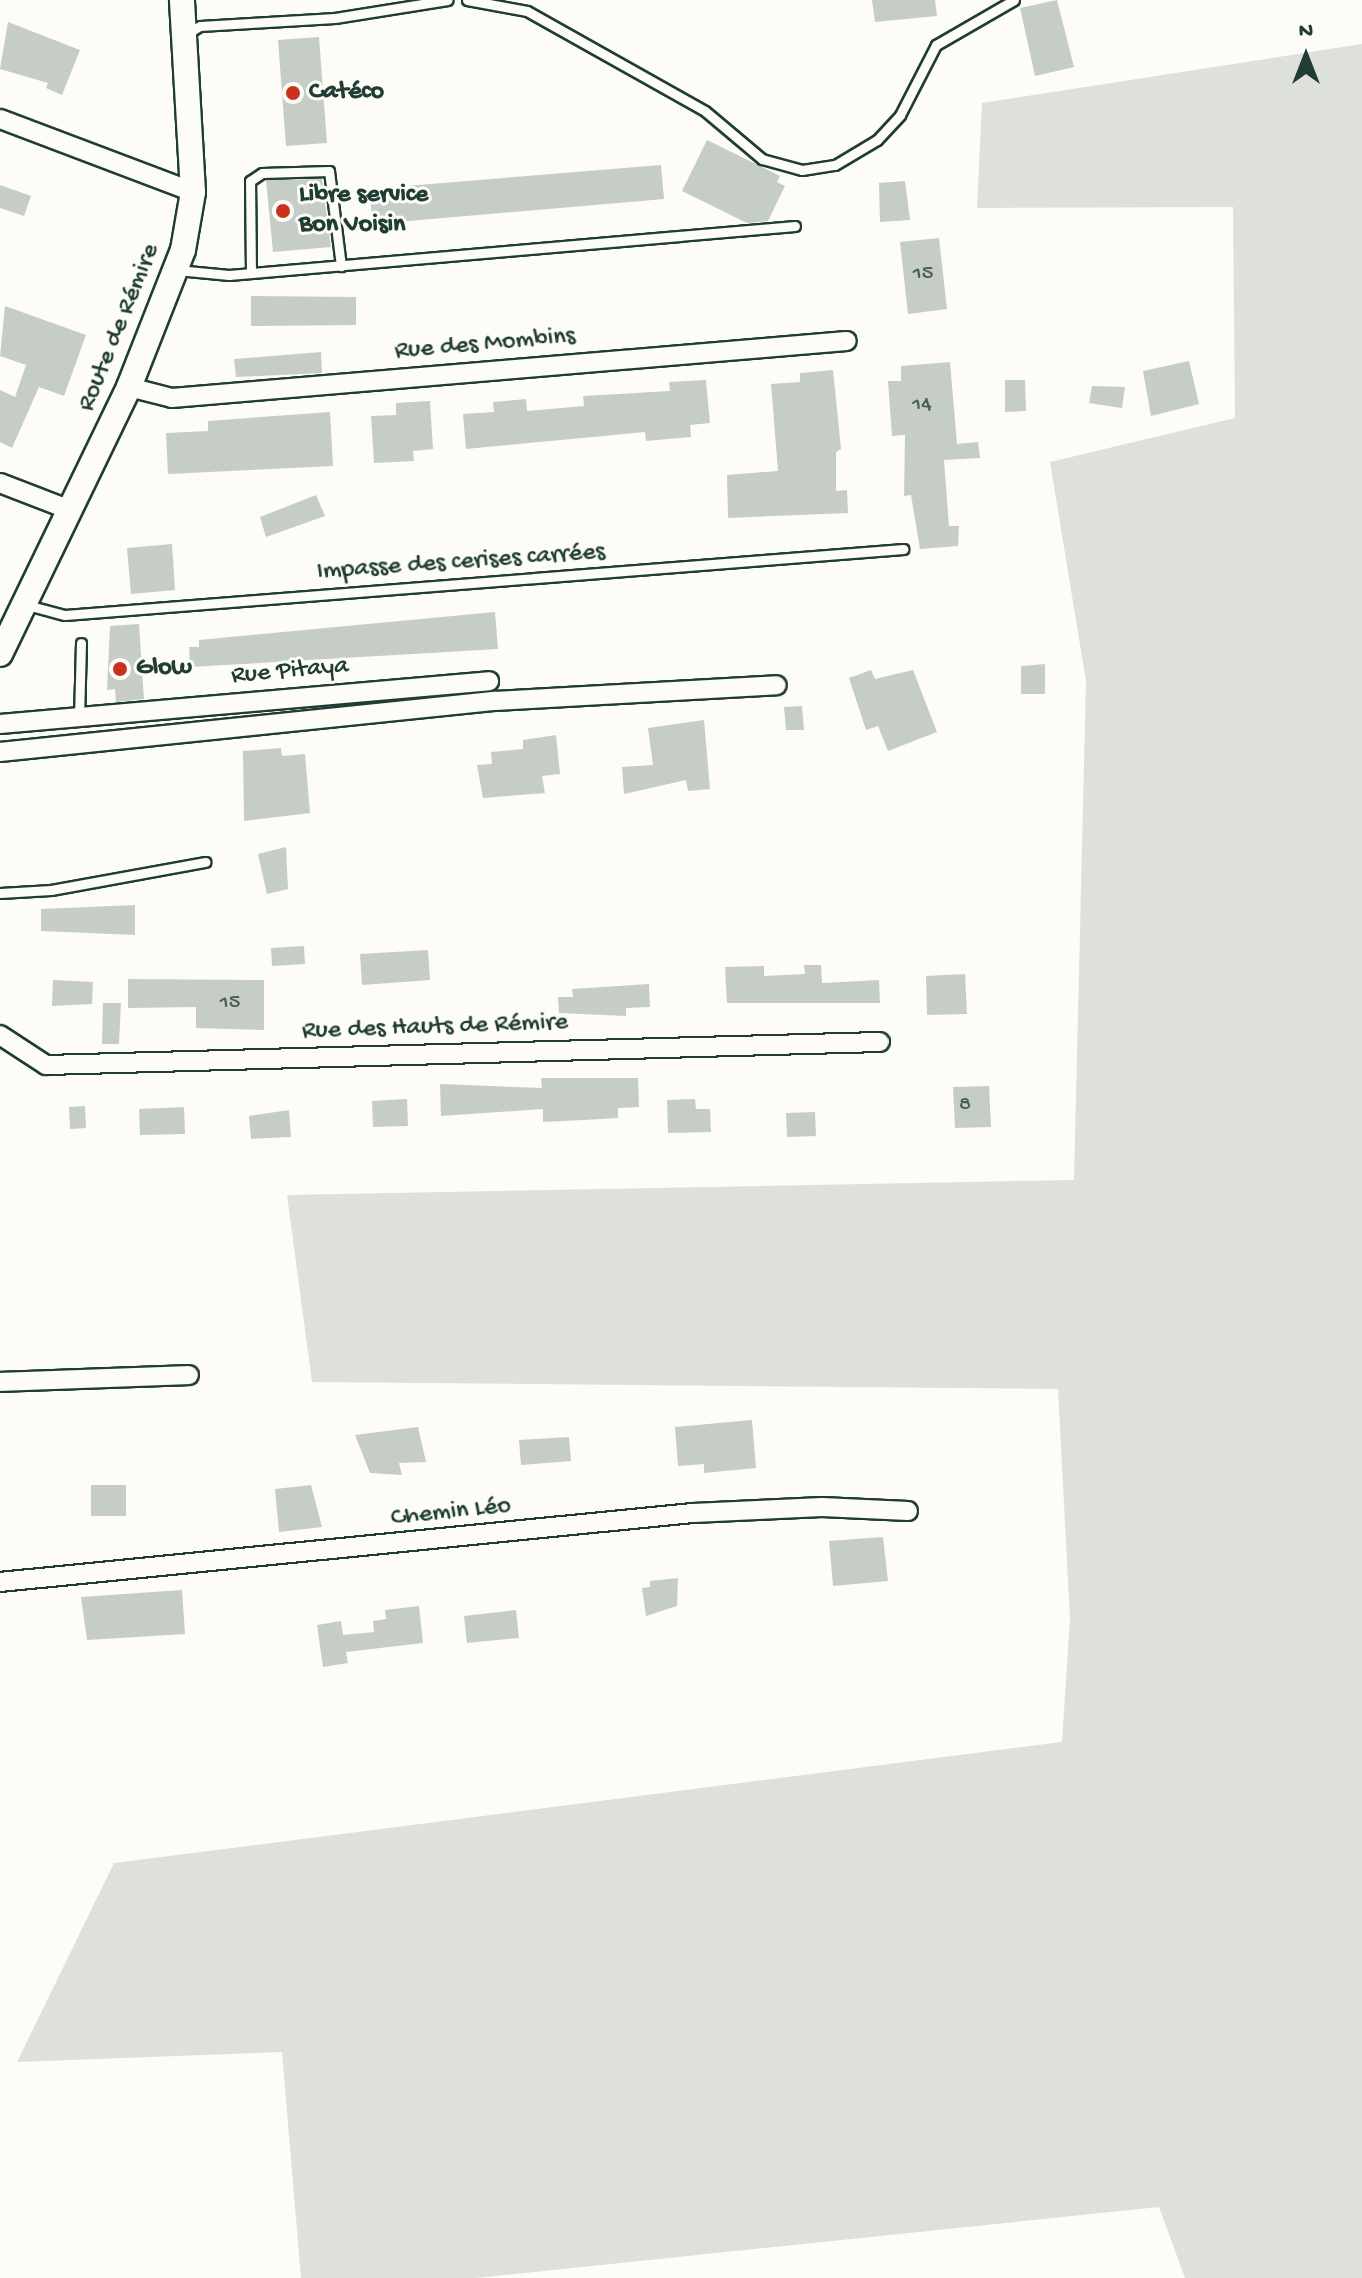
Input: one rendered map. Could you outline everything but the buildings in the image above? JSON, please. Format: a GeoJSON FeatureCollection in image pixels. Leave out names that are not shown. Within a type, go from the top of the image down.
{"type":"FeatureCollection","features":[{"type":"Feature","properties":{"kind":"main road","name":"Route de Rémire"},"geometry":{"type":"LineString","coordinates":[[0,654],[129,387],[176,270],[193,192],[182,0]]}},
{"type":"Feature","properties":{"kind":"street"},"geometry":{"type":"LineString","coordinates":[[0,119],[193,192]]}},
{"type":"Feature","properties":{"kind":"street","name":"Rue des Mombins"},"geometry":{"type":"LineString","coordinates":[[129,387],[172,398],[847,341]]}},
{"type":"Feature","properties":{"kind":"street"},"geometry":{"type":"LineString","coordinates":[[0,483],[70,510]]}},
{"type":"Feature","properties":{"kind":"street","name":"Rue Pitaya"},"geometry":{"type":"LineString","coordinates":[[0,724],[79,720],[489,681]]}},
{"type":"Feature","properties":{"kind":"street"},"geometry":{"type":"LineString","coordinates":[[0,752],[495,701],[777,685]]}},
{"type":"Feature","properties":{"kind":"street","name":"Rue des Hauts de Rémire"},"geometry":{"type":"LineString","coordinates":[[0,1035],[46,1065],[880,1042]]}},
{"type":"Feature","properties":{"kind":"street"},"geometry":{"type":"LineString","coordinates":[[0,1382],[189,1375]]}},
{"type":"Feature","properties":{"kind":"street","name":"Chemin Léo"},"geometry":{"type":"LineString","coordinates":[[0,1582],[693,1513],[822,1507],[908,1511]]}},
{"type":"Feature","properties":{"kind":"lane"},"geometry":{"type":"LineString","coordinates":[[185,36],[200,26],[335,18],[448,0]]}},
{"type":"Feature","properties":{"kind":"lane"},"geometry":{"type":"LineString","coordinates":[[467,0],[527,11],[705,111],[762,159],[802,170],[835,165],[877,140],[900,115],[936,45],[1014,0]]}},
{"type":"Feature","properties":{"kind":"lane"},"geometry":{"type":"LineString","coordinates":[[251,273],[250,181],[262,173],[329,171],[341,266]]}},
{"type":"Feature","properties":{"kind":"lane"},"geometry":{"type":"LineString","coordinates":[[176,270],[251,273],[795,226]]}},
{"type":"Feature","properties":{"kind":"lane","name":"Impasse des cerises carrées"},"geometry":{"type":"LineString","coordinates":[[24,604],[65,615],[903,549]]}},
{"type":"Feature","properties":{"kind":"lane"},"geometry":{"type":"LineString","coordinates":[[79,720],[81,643]]}},
{"type":"Feature","properties":{"kind":"lane"},"geometry":{"type":"LineString","coordinates":[[0,893],[51,890],[205,862]]}},
{"type":"Feature","properties":{"kind":"shaded area"},"geometry":{"type":"Polygon","coordinates":[[[1362,44],[1362,2278],[1185,2278],[1159,2207],[476,2278],[301,2278],[282,2052],[17,2062],[114,1863],[1062,1742],[1070,1619],[1058,1389],[312,1382],[287,1195],[1074,1180],[1086,681],[1050,462],[1235,418],[1233,207],[977,208],[982,103],[1362,44]]]}},
{"type":"Feature","properties":{"kind":"place","name":"Catéco"},"geometry":{"type":"Point","coordinates":[293,93]}},
{"type":"Feature","properties":{"kind":"place","name":"Libre service Bon Voisin"},"geometry":{"type":"Point","coordinates":[283,211]}},
{"type":"Feature","properties":{"kind":"place","name":"Glow"},"geometry":{"type":"Point","coordinates":[120,669]}}]}
